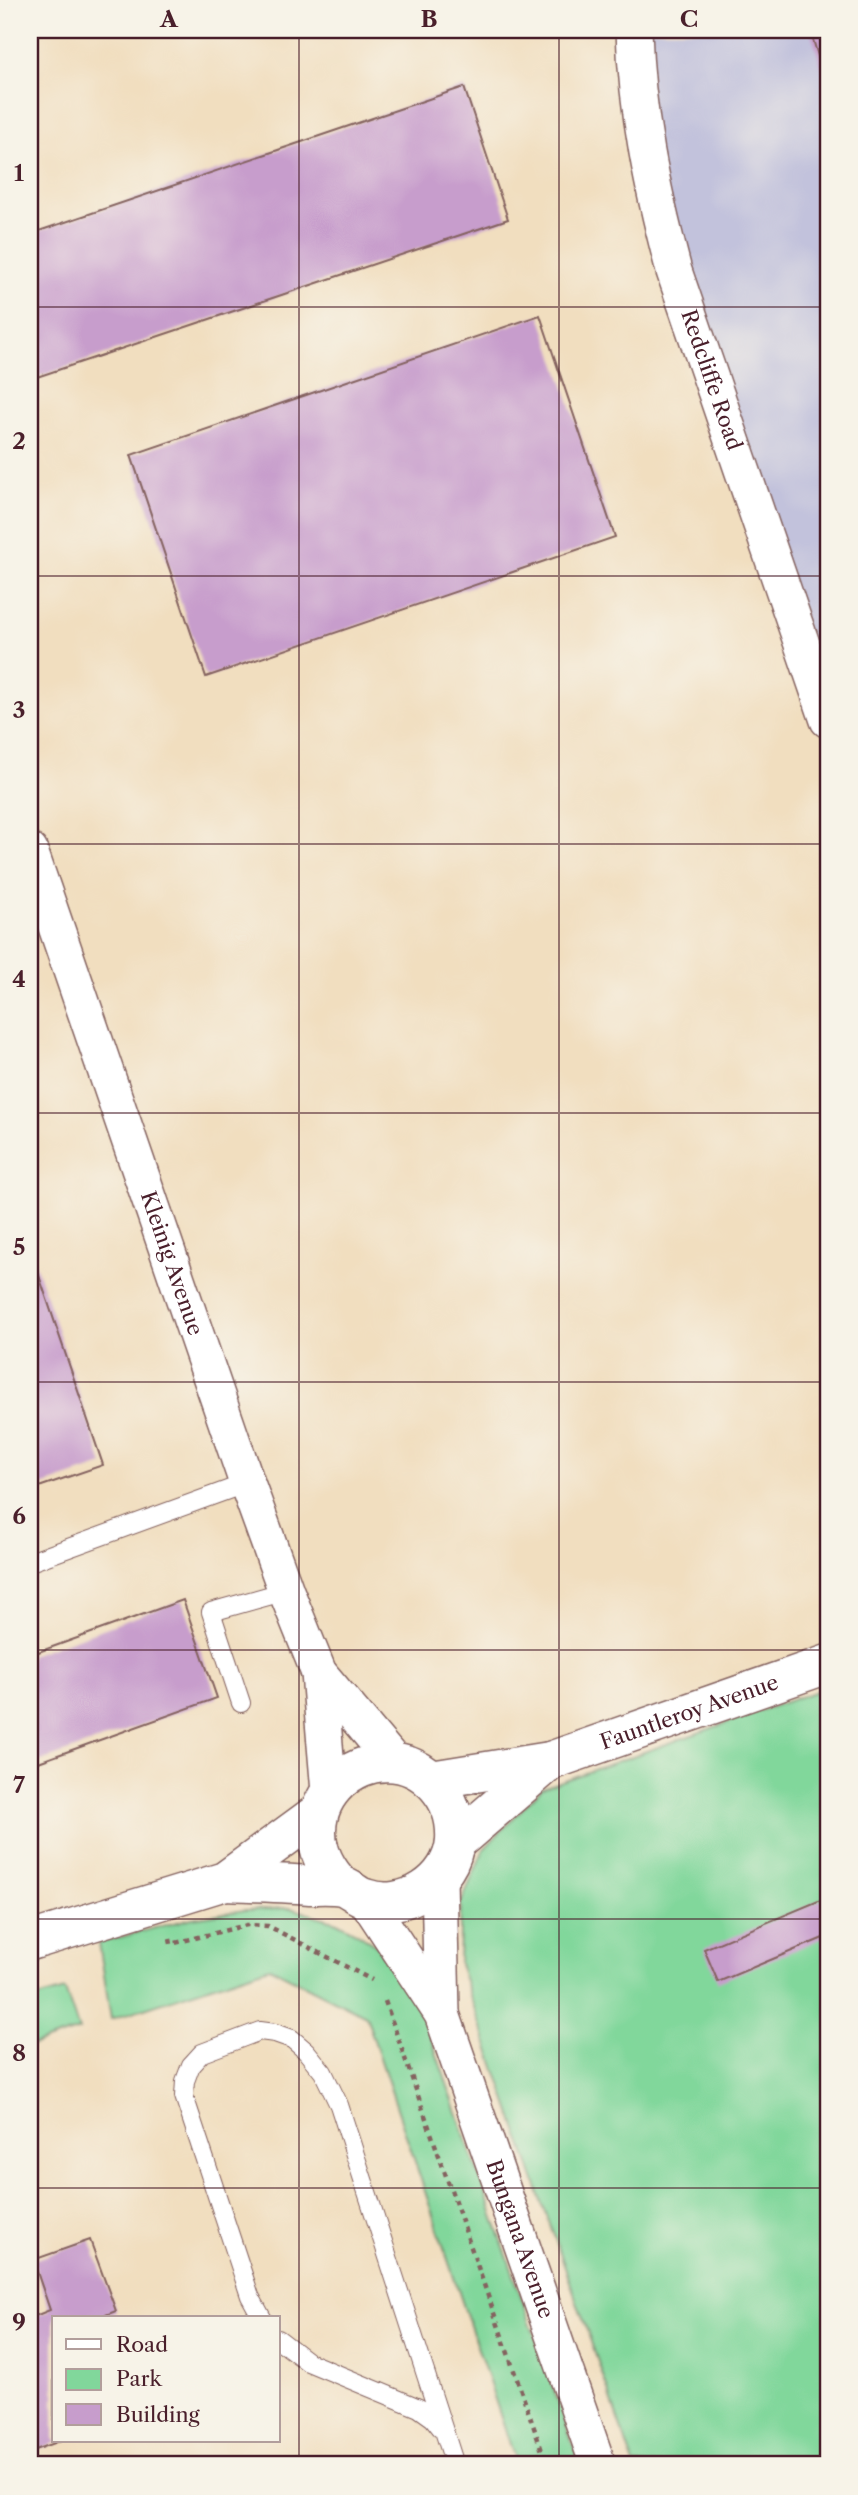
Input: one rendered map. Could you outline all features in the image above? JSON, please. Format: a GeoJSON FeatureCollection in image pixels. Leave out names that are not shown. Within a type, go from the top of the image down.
{"type":"FeatureCollection","features":[{"type":"Feature","properties":{"kind":"main road","name":"Fauntleroy Avenue"},"geometry":{"type":"LineString","coordinates":[[431,1780],[550,1761],[828,1664]]}},
{"type":"Feature","properties":{"kind":"main road","name":"Fauntleroy Avenue"},"geometry":{"type":"LineString","coordinates":[[455,1843],[550,1761]]}},
{"type":"Feature","properties":{"kind":"main road"},"geometry":{"type":"LineString","coordinates":[[30,1941],[225,1881],[354,1893],[387,1902],[408,1898],[439,1880],[455,1843],[451,1810],[443,1793],[431,1780],[416,1770],[395,1763],[363,1766],[344,1776],[324,1802],[225,1881]]}},
{"type":"Feature","properties":{"kind":"main road"},"geometry":{"type":"LineString","coordinates":[[324,1802],[316,1834],[320,1855],[330,1874],[354,1893]]}},
{"type":"Feature","properties":{"kind":"street","name":"Redcliffe Road"},"geometry":{"type":"LineString","coordinates":[[634,30],[644,138],[656,203],[674,271],[828,720]]}},
{"type":"Feature","properties":{"kind":"street","name":"Kleinig Avenue"},"geometry":{"type":"LineString","coordinates":[[30,850],[286,1591],[319,1673],[395,1763]]}},
{"type":"Feature","properties":{"kind":"street","name":"Kleinig Avenue"},"geometry":{"type":"LineString","coordinates":[[319,1673],[324,1802]]}},
{"type":"Feature","properties":{"kind":"street","name":"Bungana Avenue"},"geometry":{"type":"LineString","coordinates":[[439,1880],[442,2014]]}},
{"type":"Feature","properties":{"kind":"street","name":"Bungana Avenue"},"geometry":{"type":"LineString","coordinates":[[354,1893],[442,2014],[598,2465]]}},
{"type":"Feature","properties":{"kind":"lane"},"geometry":{"type":"LineString","coordinates":[[30,1562],[247,1483]]}},
{"type":"Feature","properties":{"kind":"lane"},"geometry":{"type":"LineString","coordinates":[[241,1703],[211,1612],[286,1591]]}},
{"type":"Feature","properties":{"kind":"lane"},"geometry":{"type":"LineString","coordinates":[[261,2316],[250,2296],[184,2096],[185,2081],[191,2065],[202,2053],[260,2031],[292,2039],[306,2050],[323,2073],[339,2105],[455,2465]]}},
{"type":"Feature","properties":{"kind":"lane"},"geometry":{"type":"LineString","coordinates":[[280,2341],[308,2362],[419,2408],[433,2418],[444,2431]]}},
{"type":"Feature","properties":{"kind":"path"},"geometry":{"type":"LineString","coordinates":[[161,1900],[172,1944],[247,1925],[268,1926],[379,1984]]}},
{"type":"Feature","properties":{"kind":"path"},"geometry":{"type":"LineString","coordinates":[[384,1997],[547,2465]]}},
{"type":"Feature","properties":{"kind":"shaded area"},"geometry":{"type":"Polygon","coordinates":[[[634,30],[828,30],[828,721],[672,271],[634,30]]]}},
{"type":"Feature","properties":{"kind":"green space"},"geometry":{"type":"Polygon","coordinates":[[[828,1687],[828,2465],[634,2465],[459,1964],[461,1903],[484,1849],[542,1788],[828,1687]]]}},
{"type":"Feature","properties":{"kind":"green space"},"geometry":{"type":"Polygon","coordinates":[[[290,1908],[337,1922],[377,1946],[423,2015],[580,2465],[517,2465],[366,2016],[269,1967],[111,2019],[99,1943],[192,1918],[245,1910],[290,1908]]]}},
{"type":"Feature","properties":{"kind":"green space"},"geometry":{"type":"Polygon","coordinates":[[[65,1990],[79,2030],[30,2046],[30,2000],[65,1990]]]}},
{"type":"Feature","properties":{"kind":"building"},"geometry":{"type":"Polygon","coordinates":[[[810,30],[828,30],[828,88],[810,30]]]}},
{"type":"Feature","properties":{"kind":"building"},"geometry":{"type":"Polygon","coordinates":[[[464,87],[508,219],[37,377],[30,354],[30,234],[464,87]]]}},
{"type":"Feature","properties":{"kind":"building"},"geometry":{"type":"Polygon","coordinates":[[[540,315],[615,537],[206,677],[131,455],[540,315]]]}},
{"type":"Feature","properties":{"kind":"building"},"geometry":{"type":"Polygon","coordinates":[[[30,1249],[103,1465],[30,1490],[30,1249]]]}},
{"type":"Feature","properties":{"kind":"building"},"geometry":{"type":"Polygon","coordinates":[[[183,1600],[217,1698],[30,1765],[30,1655],[183,1600]]]}},
{"type":"Feature","properties":{"kind":"building"},"geometry":{"type":"Polygon","coordinates":[[[828,1897],[828,1936],[718,1982],[704,1949],[828,1897]]]}},
{"type":"Feature","properties":{"kind":"building"},"geometry":{"type":"Polygon","coordinates":[[[90,2240],[116,2311],[103,2316],[52,2316],[52,2442],[57,2442],[30,2452],[30,2318],[50,2310],[33,2260],[90,2240]]]}}]}
